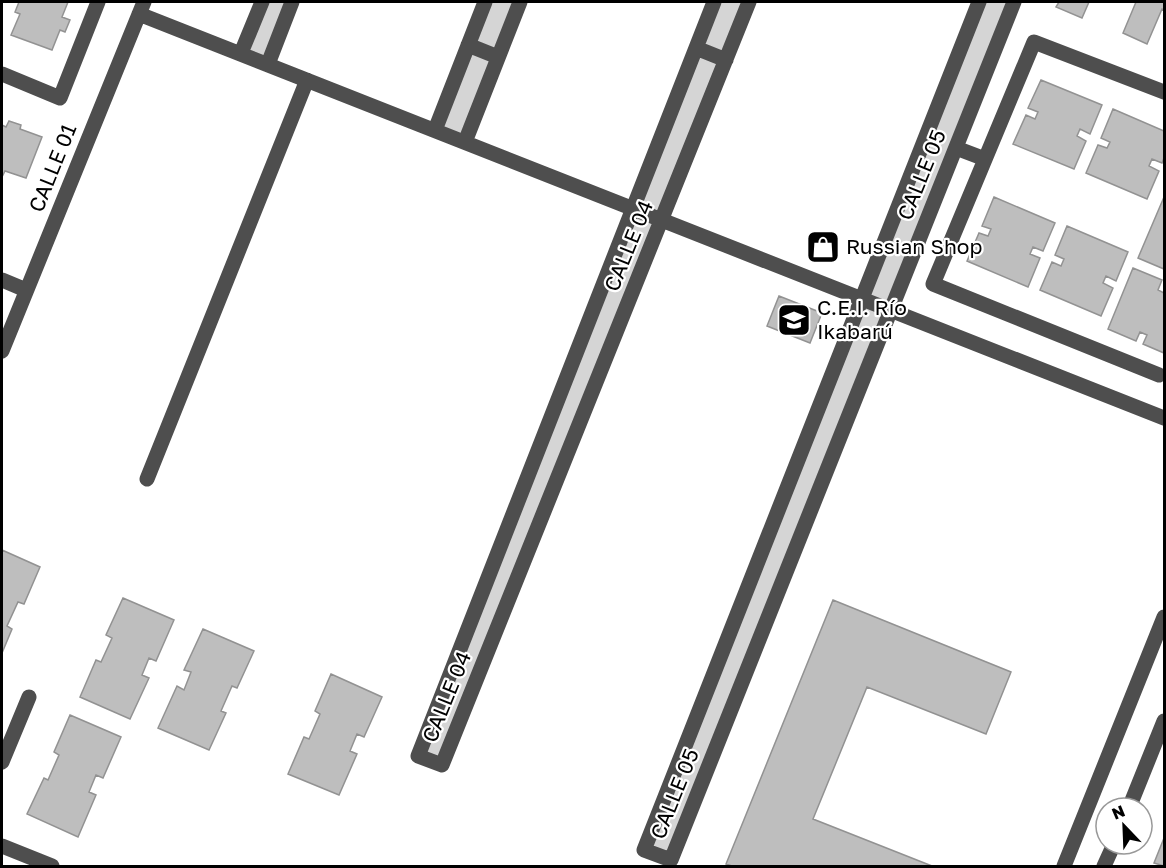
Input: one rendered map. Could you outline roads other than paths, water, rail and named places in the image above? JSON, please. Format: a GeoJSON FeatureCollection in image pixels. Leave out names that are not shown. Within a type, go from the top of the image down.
{"type":"FeatureCollection","features":[{"type":"Feature","properties":{"kind":"street"},"geometry":{"type":"LineString","coordinates":[[2,74],[60,98],[98,2]]}},
{"type":"Feature","properties":{"kind":"street"},"geometry":{"type":"LineString","coordinates":[[241,53],[262,2]]}},
{"type":"Feature","properties":{"kind":"street"},"geometry":{"type":"LineString","coordinates":[[268,64],[292,2]]}},
{"type":"Feature","properties":{"kind":"street"},"geometry":{"type":"LineString","coordinates":[[435,130],[485,2]]}},
{"type":"Feature","properties":{"kind":"street"},"geometry":{"type":"LineString","coordinates":[[465,142],[520,2]]}},
{"type":"Feature","properties":{"kind":"street","name":"CALLE 04"},"geometry":{"type":"LineString","coordinates":[[714,2],[418,756],[442,765],[749,2]]}},
{"type":"Feature","properties":{"kind":"street","name":"CALLE 05"},"geometry":{"type":"LineString","coordinates":[[979,2],[644,850],[671,860],[1014,2]]}},
{"type":"Feature","properties":{"kind":"street"},"geometry":{"type":"LineString","coordinates":[[142,8],[307,80],[1164,417]]}},
{"type":"Feature","properties":{"kind":"street","name":"CALLE 01"},"geometry":{"type":"LineString","coordinates":[[2,351],[142,8]]}},
{"type":"Feature","properties":{"kind":"street"},"geometry":{"type":"LineString","coordinates":[[1159,375],[933,284],[1034,42],[1164,92]]}},
{"type":"Feature","properties":{"kind":"street"},"geometry":{"type":"LineString","coordinates":[[468,45],[498,57]]}},
{"type":"Feature","properties":{"kind":"street"},"geometry":{"type":"LineString","coordinates":[[696,48],[726,60]]}},
{"type":"Feature","properties":{"kind":"street"},"geometry":{"type":"LineString","coordinates":[[147,479],[307,80]]}},
{"type":"Feature","properties":{"kind":"street"},"geometry":{"type":"LineString","coordinates":[[956,148],[985,159]]}},
{"type":"Feature","properties":{"kind":"street"},"geometry":{"type":"LineString","coordinates":[[2,280],[26,290]]}},
{"type":"Feature","properties":{"kind":"street"},"geometry":{"type":"LineString","coordinates":[[1064,867],[1164,616]]}},
{"type":"Feature","properties":{"kind":"street"},"geometry":{"type":"LineString","coordinates":[[2,762],[29,697]]}},
{"type":"Feature","properties":{"kind":"street"},"geometry":{"type":"LineString","coordinates":[[1134,796],[1164,721]]}},
{"type":"Feature","properties":{"kind":"street"},"geometry":{"type":"LineString","coordinates":[[2,846],[52,867]]}},
{"type":"Feature","properties":{"kind":"place","name":"Russian Shop"},"geometry":{"type":"Point","coordinates":[823,247]}},
{"type":"Feature","properties":{"kind":"place","name":"C.E.I. Río Ikabarú"},"geometry":{"type":"Point","coordinates":[794,320]}}]}
